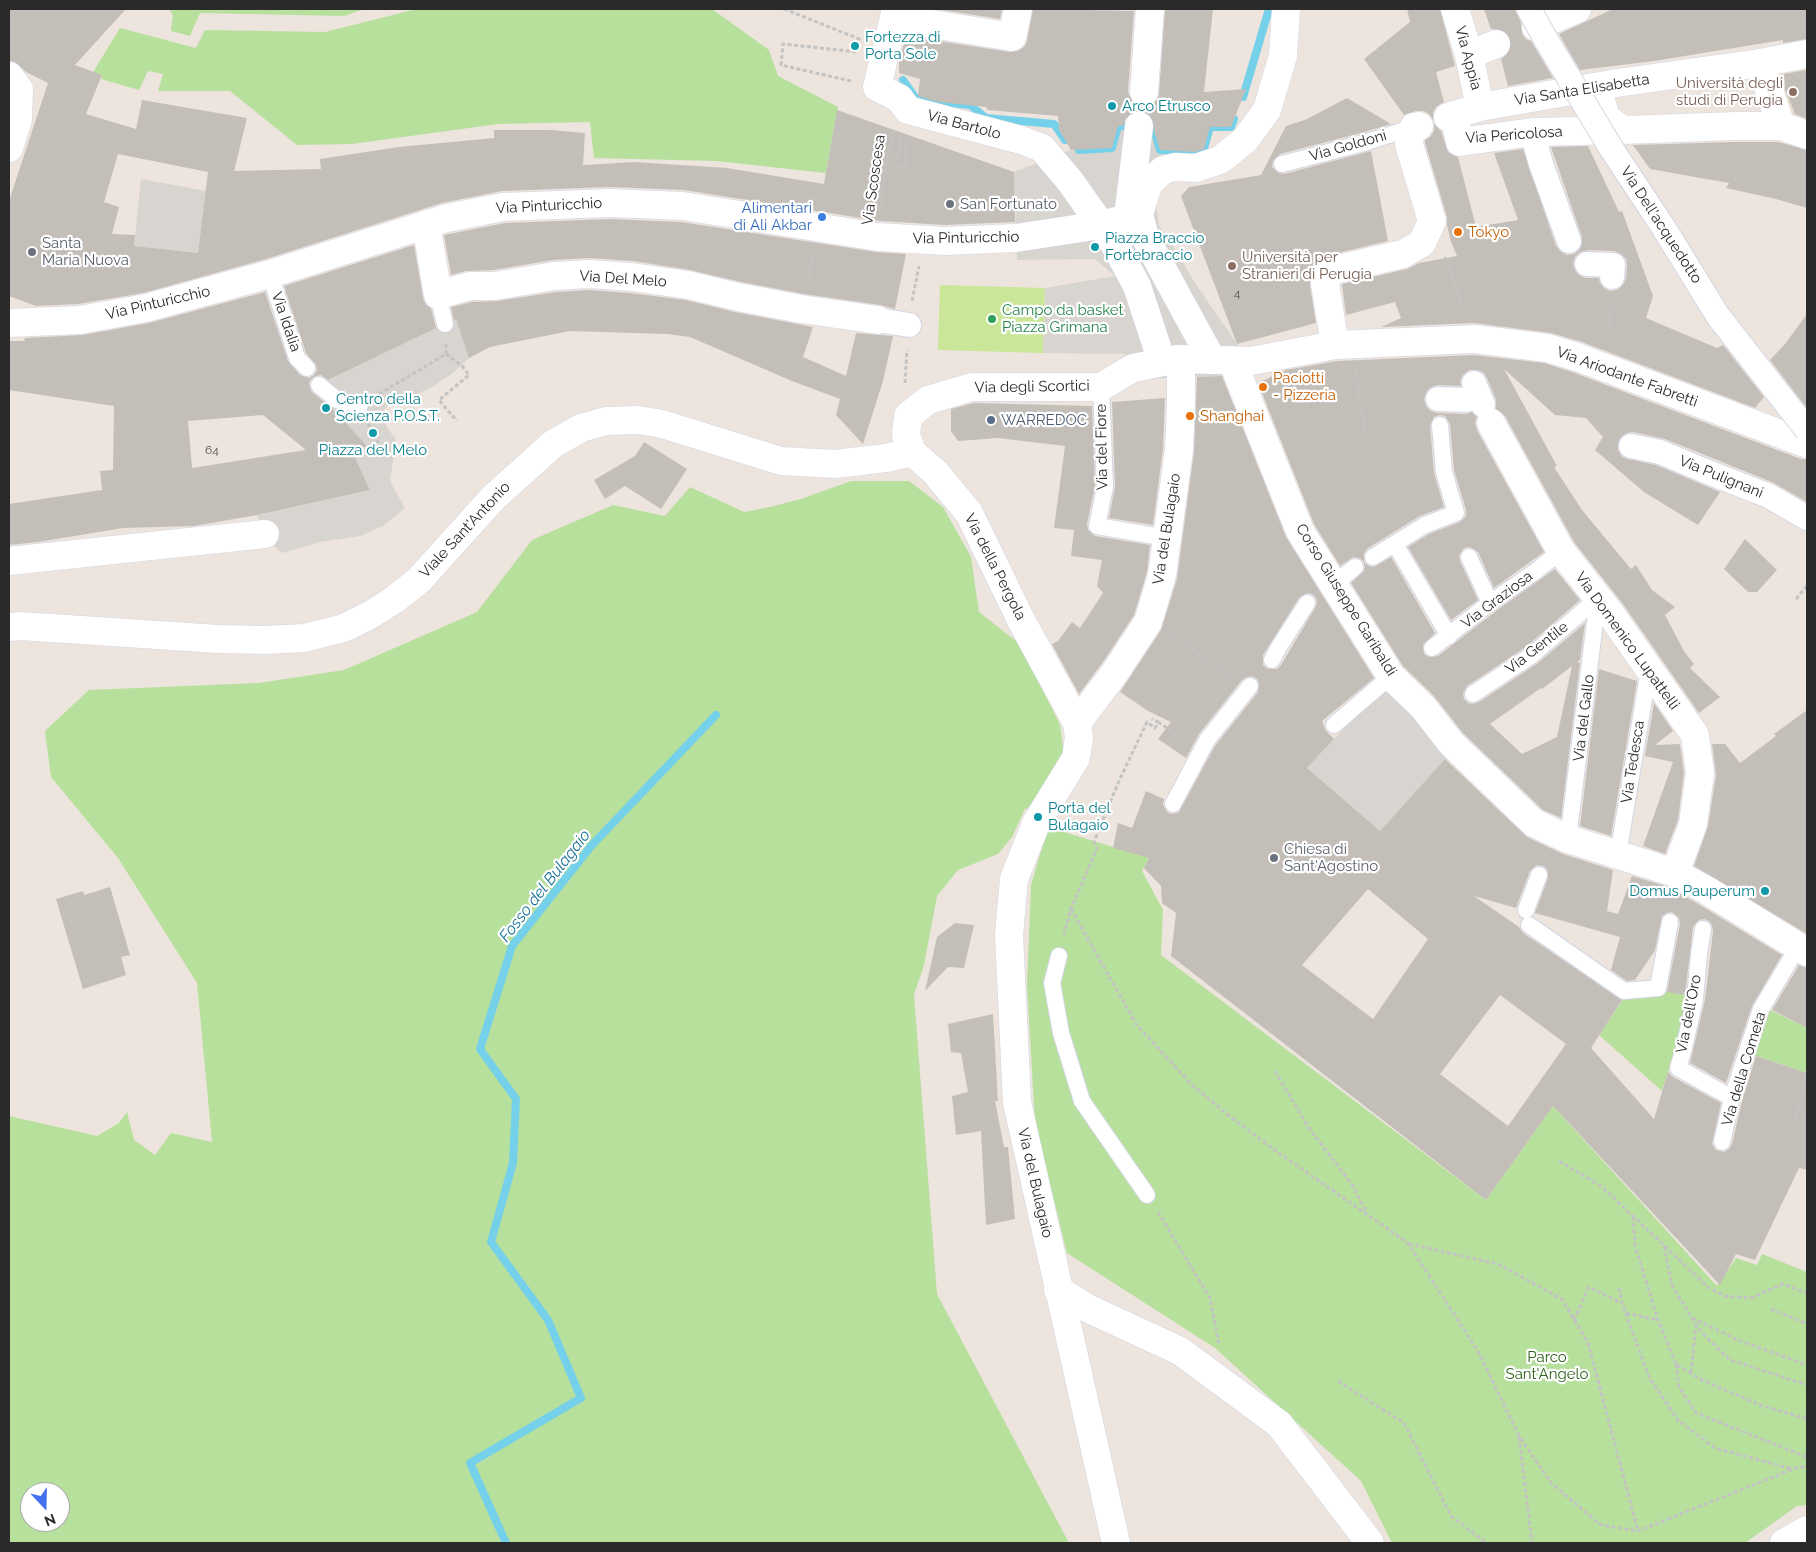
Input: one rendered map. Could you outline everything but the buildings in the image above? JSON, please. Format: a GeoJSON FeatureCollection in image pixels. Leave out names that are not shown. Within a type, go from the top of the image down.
{"type":"FeatureCollection","features":[{"type":"Feature","properties":{"kind":"street"},"geometry":{"type":"LineString","coordinates":[[877,86],[895,13],[1012,37],[1018,9]]}},
{"type":"Feature","properties":{"kind":"street"},"geometry":{"type":"LineString","coordinates":[[1144,92],[1150,9]]}},
{"type":"Feature","properties":{"kind":"street"},"geometry":{"type":"LineString","coordinates":[[1134,216],[1148,184],[1163,170],[1175,167],[1196,168],[1220,160],[1245,140],[1267,110],[1283,56],[1286,9]]}},
{"type":"Feature","properties":{"kind":"street","name":"Via Appia"},"geometry":{"type":"LineString","coordinates":[[1455,9],[1469,55],[1480,107]]}},
{"type":"Feature","properties":{"kind":"street"},"geometry":{"type":"LineString","coordinates":[[1533,18],[1577,9]]}},
{"type":"Feature","properties":{"kind":"street","name":"Via Dell'acquedotto"},"geometry":{"type":"LineString","coordinates":[[1533,18],[1611,148],[1718,316],[1807,430]]}},
{"type":"Feature","properties":{"kind":"street"},"geometry":{"type":"LineString","coordinates":[[1469,55],[1496,44]]}},
{"type":"Feature","properties":{"kind":"street","name":"Via Santa Elisabetta"},"geometry":{"type":"LineString","coordinates":[[1451,116],[1480,107],[1807,54]]}},
{"type":"Feature","properties":{"kind":"street"},"geometry":{"type":"LineString","coordinates":[[1760,63],[1782,126]]}},
{"type":"Feature","properties":{"kind":"street"},"geometry":{"type":"LineString","coordinates":[[9,76],[19,90],[18,119],[9,148]]}},
{"type":"Feature","properties":{"kind":"street","name":"Via Bartolo"},"geometry":{"type":"LineString","coordinates":[[877,86],[899,98],[901,122],[1012,138],[1042,148],[1070,180],[1102,225]]}},
{"type":"Feature","properties":{"kind":"street"},"geometry":{"type":"LineString","coordinates":[[1597,87],[1606,118],[1624,130]]}},
{"type":"Feature","properties":{"kind":"street","name":"Via Pericolosa"},"geometry":{"type":"LineString","coordinates":[[1451,116],[1460,142],[1532,132],[1736,126],[1782,126],[1807,135]]}},
{"type":"Feature","properties":{"kind":"street"},"geometry":{"type":"LineString","coordinates":[[1139,126],[1134,216],[1145,237],[1222,360]]}},
{"type":"Feature","properties":{"kind":"street"},"geometry":{"type":"LineString","coordinates":[[1344,345],[1325,284],[1330,271],[1403,254],[1422,243],[1432,221],[1409,144],[1410,135],[1416,126]]}},
{"type":"Feature","properties":{"kind":"street"},"geometry":{"type":"LineString","coordinates":[[1532,132],[1540,164],[1569,242]]}},
{"type":"Feature","properties":{"kind":"street","name":"Via Pinturicchio"},"geometry":{"type":"LineString","coordinates":[[9,323],[80,320],[146,308],[270,274],[447,218],[503,208],[610,203],[683,206],[878,237],[944,241],[1016,238],[1102,225]]}},
{"type":"Feature","properties":{"kind":"street"},"geometry":{"type":"LineString","coordinates":[[1134,216],[1102,225],[1137,286],[1170,361],[1222,360]]}},
{"type":"Feature","properties":{"kind":"street"},"geometry":{"type":"LineString","coordinates":[[426,224],[438,295]]}},
{"type":"Feature","properties":{"kind":"street"},"geometry":{"type":"LineString","coordinates":[[1587,264],[1613,265],[1612,277]]}},
{"type":"Feature","properties":{"kind":"street","name":"Via Del Melo"},"geometry":{"type":"LineString","coordinates":[[438,295],[470,286],[495,286],[554,276],[589,274],[632,277],[688,285],[801,309],[878,320]]}},
{"type":"Feature","properties":{"kind":"street"},"geometry":{"type":"LineString","coordinates":[[878,320],[909,324]]}},
{"type":"Feature","properties":{"kind":"street","name":"Via Ariodante Fabretti"},"geometry":{"type":"LineString","coordinates":[[1222,360],[1250,360],[1344,345],[1475,339],[1547,348],[1607,367],[1807,444]]}},
{"type":"Feature","properties":{"kind":"street","name":"Corso Giuseppe Garibaldi"},"geometry":{"type":"LineString","coordinates":[[1222,360],[1298,532],[1390,679],[1423,707],[1443,736],[1534,823],[1558,839],[1618,855],[1677,879],[1803,949]]}},
{"type":"Feature","properties":{"kind":"street","name":"Via degli Scortici"},"geometry":{"type":"LineString","coordinates":[[912,452],[906,436],[908,416],[928,400],[972,387],[1101,387],[1133,368],[1170,361]]}},
{"type":"Feature","properties":{"kind":"street","name":"Via del Bulagaio"},"geometry":{"type":"LineString","coordinates":[[1116,1543],[1017,1102],[1010,935],[1014,879],[1039,818],[1076,758],[1079,738],[1077,723],[1116,671],[1148,622],[1162,575],[1179,450],[1181,403],[1181,371],[1170,361]]}},
{"type":"Feature","properties":{"kind":"street"},"geometry":{"type":"LineString","coordinates":[[1438,399],[1478,403]]}},
{"type":"Feature","properties":{"kind":"street","name":"Via Domenico Lupattelli"},"geometry":{"type":"LineString","coordinates":[[1478,403],[1561,550],[1598,598],[1695,735],[1700,773],[1693,824],[1677,879]]}},
{"type":"Feature","properties":{"kind":"street","name":"Viale Sant'Antonio"},"geometry":{"type":"LineString","coordinates":[[9,627],[21,626],[218,639],[266,640],[304,638],[344,628],[394,600],[418,580],[493,498],[553,444],[581,428],[606,421],[638,420],[662,424],[781,461],[843,464],[912,452]]}},
{"type":"Feature","properties":{"kind":"street","name":"Via Pulignani"},"geometry":{"type":"LineString","coordinates":[[1631,446],[1660,452],[1762,493],[1807,518]]}},
{"type":"Feature","properties":{"kind":"street","name":"Via della Pergola"},"geometry":{"type":"LineString","coordinates":[[912,452],[935,472],[968,513],[1021,620],[1077,723]]}},
{"type":"Feature","properties":{"kind":"street"},"geometry":{"type":"LineString","coordinates":[[9,561],[265,534]]}},
{"type":"Feature","properties":{"kind":"street"},"geometry":{"type":"LineString","coordinates":[[1058,1290],[1087,1308],[1180,1351],[1279,1424],[1370,1543]]}},
{"type":"Feature","properties":{"kind":"street"},"geometry":{"type":"LineString","coordinates":[[1784,1543],[1807,1530]]}},
{"type":"Feature","properties":{"kind":"lane","name":"Via Goldoni"},"geometry":{"type":"LineString","coordinates":[[1282,164],[1364,143],[1416,126]]}},
{"type":"Feature","properties":{"kind":"lane","name":"Via Idalia"},"geometry":{"type":"LineString","coordinates":[[270,274],[297,358],[306,368]]}},
{"type":"Feature","properties":{"kind":"lane"},"geometry":{"type":"LineString","coordinates":[[438,295],[445,324]]}},
{"type":"Feature","properties":{"kind":"lane"},"geometry":{"type":"LineString","coordinates":[[319,385],[338,400],[360,405]]}},
{"type":"Feature","properties":{"kind":"lane","name":"Via del Fiore"},"geometry":{"type":"LineString","coordinates":[[1101,387],[1105,487],[1097,526],[1167,538]]}},
{"type":"Feature","properties":{"kind":"lane"},"geometry":{"type":"LineString","coordinates":[[1373,557],[1424,525],[1456,513],[1444,472],[1440,425]]}},
{"type":"Feature","properties":{"kind":"lane"},"geometry":{"type":"LineString","coordinates":[[1394,544],[1449,636]]}},
{"type":"Feature","properties":{"kind":"lane","name":"Via Graziosa"},"geometry":{"type":"LineString","coordinates":[[1432,648],[1561,550]]}},
{"type":"Feature","properties":{"kind":"lane"},"geometry":{"type":"LineString","coordinates":[[1469,556],[1490,603]]}},
{"type":"Feature","properties":{"kind":"lane"},"geometry":{"type":"LineString","coordinates":[[1333,586],[1355,567]]}},
{"type":"Feature","properties":{"kind":"lane","name":"Via Gentile"},"geometry":{"type":"LineString","coordinates":[[1473,694],[1532,655],[1598,598]]}},
{"type":"Feature","properties":{"kind":"lane","name":"Via del Gallo"},"geometry":{"type":"LineString","coordinates":[[1558,839],[1598,598]]}},
{"type":"Feature","properties":{"kind":"lane"},"geometry":{"type":"LineString","coordinates":[[1272,660],[1278,647],[1307,603]]}},
{"type":"Feature","properties":{"kind":"lane","name":"Via Tedesca"},"geometry":{"type":"LineString","coordinates":[[1618,855],[1649,669]]}},
{"type":"Feature","properties":{"kind":"lane"},"geometry":{"type":"LineString","coordinates":[[1334,725],[1390,679]]}},
{"type":"Feature","properties":{"kind":"lane"},"geometry":{"type":"LineString","coordinates":[[1173,804],[1201,750],[1248,689]]}},
{"type":"Feature","properties":{"kind":"lane"},"geometry":{"type":"LineString","coordinates":[[1539,875],[1528,917],[1624,991],[1658,988],[1670,922]]}},
{"type":"Feature","properties":{"kind":"lane","name":"Via dell'Oro"},"geometry":{"type":"LineString","coordinates":[[1703,929],[1695,1000],[1678,1068],[1732,1098]]}},
{"type":"Feature","properties":{"kind":"lane","name":"Via della Cometa"},"geometry":{"type":"LineString","coordinates":[[1722,1142],[1732,1098],[1761,1009],[1803,949]]}},
{"type":"Feature","properties":{"kind":"lane"},"geometry":{"type":"LineString","coordinates":[[1059,956],[1052,983],[1061,1033],[1082,1101],[1147,1195]]}},
{"type":"Feature","properties":{"kind":"path"},"geometry":{"type":"LineString","coordinates":[[784,9],[863,41],[865,47]]}},
{"type":"Feature","properties":{"kind":"path"},"geometry":{"type":"LineString","coordinates":[[866,53],[783,44],[781,65],[877,86]]}},
{"type":"Feature","properties":{"kind":"path","name":"Via Scoscesa"},"geometry":{"type":"LineString","coordinates":[[901,122],[905,166],[897,168],[901,122]]}},
{"type":"Feature","properties":{"kind":"path","name":"Via Scoscesa"},"geometry":{"type":"LineString","coordinates":[[878,237],[883,180],[901,122]]}},
{"type":"Feature","properties":{"kind":"path"},"geometry":{"type":"LineString","coordinates":[[1432,221],[1475,339]]}},
{"type":"Feature","properties":{"kind":"path"},"geometry":{"type":"LineString","coordinates":[[801,309],[819,227]]}},
{"type":"Feature","properties":{"kind":"path"},"geometry":{"type":"LineString","coordinates":[[1607,367],[1612,277]]}},
{"type":"Feature","properties":{"kind":"path"},"geometry":{"type":"LineString","coordinates":[[445,324],[446,354]]}},
{"type":"Feature","properties":{"kind":"path"},"geometry":{"type":"LineString","coordinates":[[1344,345],[1366,440]]}},
{"type":"Feature","properties":{"kind":"path"},"geometry":{"type":"LineString","coordinates":[[378,443],[360,405],[446,354]]}},
{"type":"Feature","properties":{"kind":"path"},"geometry":{"type":"LineString","coordinates":[[446,354],[462,366],[469,375],[439,400],[457,421]]}},
{"type":"Feature","properties":{"kind":"path"},"geometry":{"type":"LineString","coordinates":[[1796,599],[1807,586]]}},
{"type":"Feature","properties":{"kind":"path"},"geometry":{"type":"LineString","coordinates":[[1148,622],[1173,635],[1248,689]]}},
{"type":"Feature","properties":{"kind":"path"},"geometry":{"type":"LineString","coordinates":[[1152,719],[1201,750]]}},
{"type":"Feature","properties":{"kind":"path"},"geometry":{"type":"LineString","coordinates":[[1059,956],[1071,909],[1097,848],[1094,842],[1121,777],[1147,722],[1155,728],[1158,722]]}},
{"type":"Feature","properties":{"kind":"path"},"geometry":{"type":"LineString","coordinates":[[1071,909],[1136,1024],[1192,1085],[1253,1133],[1408,1243],[1498,1264],[1562,1299],[1588,1344],[1638,1531]]}},
{"type":"Feature","properties":{"kind":"path"},"geometry":{"type":"LineString","coordinates":[[1276,1071],[1309,1128],[1353,1186],[1368,1215]]}},
{"type":"Feature","properties":{"kind":"path"},"geometry":{"type":"LineString","coordinates":[[1796,1120],[1807,1072]]}},
{"type":"Feature","properties":{"kind":"path"},"geometry":{"type":"LineString","coordinates":[[1559,1161],[1601,1186],[1709,1288],[1725,1296],[1751,1298],[1783,1284],[1807,1293]]}},
{"type":"Feature","properties":{"kind":"path"},"geometry":{"type":"LineString","coordinates":[[1147,1195],[1210,1298],[1226,1385]]}},
{"type":"Feature","properties":{"kind":"path"},"geometry":{"type":"LineString","coordinates":[[1633,1216],[1635,1246],[1658,1320],[1676,1364],[1679,1388],[1696,1413],[1807,1457]]}},
{"type":"Feature","properties":{"kind":"path"},"geometry":{"type":"LineString","coordinates":[[1408,1243],[1479,1353],[1519,1436],[1552,1484],[1601,1525],[1638,1531],[1793,1469],[1807,1466]]}},
{"type":"Feature","properties":{"kind":"path"},"geometry":{"type":"LineString","coordinates":[[1664,1245],[1672,1285],[1704,1335],[1730,1360],[1807,1385]]}},
{"type":"Feature","properties":{"kind":"path"},"geometry":{"type":"LineString","coordinates":[[1574,1320],[1589,1287],[1622,1303]]}},
{"type":"Feature","properties":{"kind":"path"},"geometry":{"type":"LineString","coordinates":[[1619,1288],[1622,1303],[1649,1377],[1678,1420],[1715,1448],[1793,1469]]}},
{"type":"Feature","properties":{"kind":"path"},"geometry":{"type":"LineString","coordinates":[[1771,1309],[1807,1324]]}},
{"type":"Feature","properties":{"kind":"path"},"geometry":{"type":"LineString","coordinates":[[1626,1313],[1658,1320]]}},
{"type":"Feature","properties":{"kind":"path"},"geometry":{"type":"LineString","coordinates":[[1691,1317],[1738,1340],[1807,1365]]}},
{"type":"Feature","properties":{"kind":"path"},"geometry":{"type":"LineString","coordinates":[[1691,1373],[1696,1324]]}},
{"type":"Feature","properties":{"kind":"path"},"geometry":{"type":"LineString","coordinates":[[1676,1364],[1700,1379],[1760,1405],[1807,1418]]}},
{"type":"Feature","properties":{"kind":"path"},"geometry":{"type":"LineString","coordinates":[[1338,1380],[1404,1423],[1451,1516],[1486,1543]]}},
{"type":"Feature","properties":{"kind":"path"},"geometry":{"type":"LineString","coordinates":[[1519,1436],[1532,1543]]}},
{"type":"Feature","properties":{"kind":"shaded area","name":"Università degli studi di Perugia"},"geometry":{"type":"Polygon","coordinates":[[[1807,69],[1807,122],[1781,112],[1776,73],[1807,69]]]}},
{"type":"Feature","properties":{"kind":"shaded area","name":"Piazza Braccio Fortebraccio"},"geometry":{"type":"Polygon","coordinates":[[[1118,126],[1153,126],[1166,183],[1155,195],[1159,226],[1237,344],[1244,375],[1139,379],[1125,354],[1043,353],[1045,288],[1115,276],[1095,259],[1017,260],[1014,172],[1071,150],[1112,148],[1118,126]]]}},
{"type":"Feature","properties":{"kind":"shaded area"},"geometry":{"type":"Polygon","coordinates":[[[141,179],[206,191],[198,253],[134,246],[141,179]]]}},
{"type":"Feature","properties":{"kind":"shaded area","name":"Piazza del Melo"},"geometry":{"type":"Polygon","coordinates":[[[456,318],[469,358],[453,373],[432,387],[398,403],[388,405],[383,411],[386,426],[396,440],[390,481],[405,508],[383,526],[360,536],[320,542],[282,553],[268,541],[257,515],[370,490],[353,453],[367,446],[314,388],[456,318]]]}},
{"type":"Feature","properties":{"kind":"shaded area"},"geometry":{"type":"Polygon","coordinates":[[[1389,681],[1448,756],[1380,831],[1307,768],[1389,681]]]}},
{"type":"Feature","properties":{"kind":"green space"},"geometry":{"type":"Polygon","coordinates":[[[169,9],[364,9],[344,16],[200,13],[190,36],[171,31],[173,15],[169,9]]]}},
{"type":"Feature","properties":{"kind":"green space"},"geometry":{"type":"Polygon","coordinates":[[[417,9],[712,9],[769,50],[778,76],[838,107],[826,173],[716,161],[594,158],[590,122],[498,124],[352,144],[297,145],[230,91],[158,91],[163,74],[148,71],[139,90],[101,79],[102,75],[93,72],[120,28],[196,48],[205,30],[325,32],[417,9]]]}},
{"type":"Feature","properties":{"kind":"green space","name":"Campo da basket Piazza Grimana"},"geometry":{"type":"Polygon","coordinates":[[[940,285],[1045,288],[1043,353],[938,350],[940,285]]]}},
{"type":"Feature","properties":{"kind":"green space"},"geometry":{"type":"Polygon","coordinates":[[[851,481],[909,481],[943,507],[971,557],[979,612],[1016,641],[1025,653],[1060,725],[1064,754],[1034,805],[1025,809],[1012,837],[998,854],[958,870],[937,896],[924,965],[914,995],[937,1294],[1069,1543],[9,1543],[9,1116],[97,1136],[119,1123],[127,1112],[134,1140],[155,1155],[171,1133],[212,1142],[197,983],[118,858],[51,777],[45,731],[89,690],[259,683],[344,670],[477,612],[532,540],[613,505],[665,516],[690,487],[744,512],[801,499],[851,481]]]}},
{"type":"Feature","properties":{"kind":"green space","name":"Parco Sant'Angelo"},"geometry":{"type":"Polygon","coordinates":[[[1047,831],[1064,832],[1149,858],[1142,871],[1163,910],[1161,955],[1486,1200],[1553,1106],[1717,1286],[1736,1258],[1757,1265],[1762,1254],[1807,1272],[1807,1505],[1797,1506],[1745,1543],[1392,1543],[1361,1481],[1215,1348],[1067,1253],[1035,1123],[1027,985],[1031,885],[1047,831]]]}},
{"type":"Feature","properties":{"kind":"green space"},"geometry":{"type":"Polygon","coordinates":[[[1664,991],[1692,996],[1662,1091],[1599,1035],[1624,998],[1664,991]]]}},
{"type":"Feature","properties":{"kind":"green space"},"geometry":{"type":"Polygon","coordinates":[[[1764,1007],[1807,1028],[1807,1064],[1805,1075],[1789,1067],[1750,1054],[1764,1007]]]}},
{"type":"Feature","properties":{"kind":"waterway"},"geometry":{"type":"LineString","coordinates":[[1243,97],[1269,9]]}},
{"type":"Feature","properties":{"kind":"waterway"},"geometry":{"type":"LineString","coordinates":[[903,80],[917,100],[970,105],[986,118],[1054,124],[1065,140]]}},
{"type":"Feature","properties":{"kind":"waterway"},"geometry":{"type":"LineString","coordinates":[[1079,150],[1112,148],[1118,126],[1153,126],[1160,150],[1203,152],[1210,127],[1231,127],[1234,119]]}},
{"type":"Feature","properties":{"kind":"waterway","name":"Fosso del Bulagaio"},"geometry":{"type":"LineString","coordinates":[[506,1543],[470,1463],[581,1398],[548,1320],[491,1242],[513,1163],[516,1099],[480,1049],[512,946],[592,845],[716,715]]}},
{"type":"Feature","properties":{"kind":"tunnel"},"geometry":{"type":"LineString","coordinates":[[1496,44],[1536,27]]}},
{"type":"Feature","properties":{"kind":"tunnel"},"geometry":{"type":"LineString","coordinates":[[1139,126],[1144,92]]}},
{"type":"Feature","properties":{"kind":"place","name":"Fortezza di Porta Sole"},"geometry":{"type":"Point","coordinates":[855,46]}},
{"type":"Feature","properties":{"kind":"place","name":"Università degli studi di Perugia"},"geometry":{"type":"Point","coordinates":[1793,92]}},
{"type":"Feature","properties":{"kind":"place","name":"Arco Etrusco"},"geometry":{"type":"Point","coordinates":[1112,106]}},
{"type":"Feature","properties":{"kind":"place","name":"San Fortunato"},"geometry":{"type":"Point","coordinates":[950,204]}},
{"type":"Feature","properties":{"kind":"place","name":"Alimentari di Ali Akbar"},"geometry":{"type":"Point","coordinates":[822,217]}},
{"type":"Feature","properties":{"kind":"place","name":"Tokyo"},"geometry":{"type":"Point","coordinates":[1458,232]}},
{"type":"Feature","properties":{"kind":"place","name":"Piazza Braccio Fortebraccio"},"geometry":{"type":"Point","coordinates":[1095,247]}},
{"type":"Feature","properties":{"kind":"place","name":"Santa Maria Nuova"},"geometry":{"type":"Point","coordinates":[32,252]}},
{"type":"Feature","properties":{"kind":"place","name":"Università per Stranieri di Perugia"},"geometry":{"type":"Point","coordinates":[1232,266]}},
{"type":"Feature","properties":{"kind":"place","name":"Campo da basket Piazza Grimana"},"geometry":{"type":"Point","coordinates":[992,319]}},
{"type":"Feature","properties":{"kind":"place","name":"Paciotti - Pizzeria"},"geometry":{"type":"Point","coordinates":[1263,387]}},
{"type":"Feature","properties":{"kind":"place","name":"Centro della Scienza P.O.S.T."},"geometry":{"type":"Point","coordinates":[326,408]}},
{"type":"Feature","properties":{"kind":"place","name":"Shanghai"},"geometry":{"type":"Point","coordinates":[1190,416]}},
{"type":"Feature","properties":{"kind":"place","name":"WARREDOC"},"geometry":{"type":"Point","coordinates":[991,420]}},
{"type":"Feature","properties":{"kind":"place","name":"Piazza del Melo"},"geometry":{"type":"Point","coordinates":[373,433]}},
{"type":"Feature","properties":{"kind":"place","name":"Porta del Bulagaio"},"geometry":{"type":"Point","coordinates":[1038,817]}},
{"type":"Feature","properties":{"kind":"place","name":"Chiesa di Sant'Agostino"},"geometry":{"type":"Point","coordinates":[1274,858]}},
{"type":"Feature","properties":{"kind":"place","name":"Domus Pauperum"},"geometry":{"type":"Point","coordinates":[1765,891]}}]}
